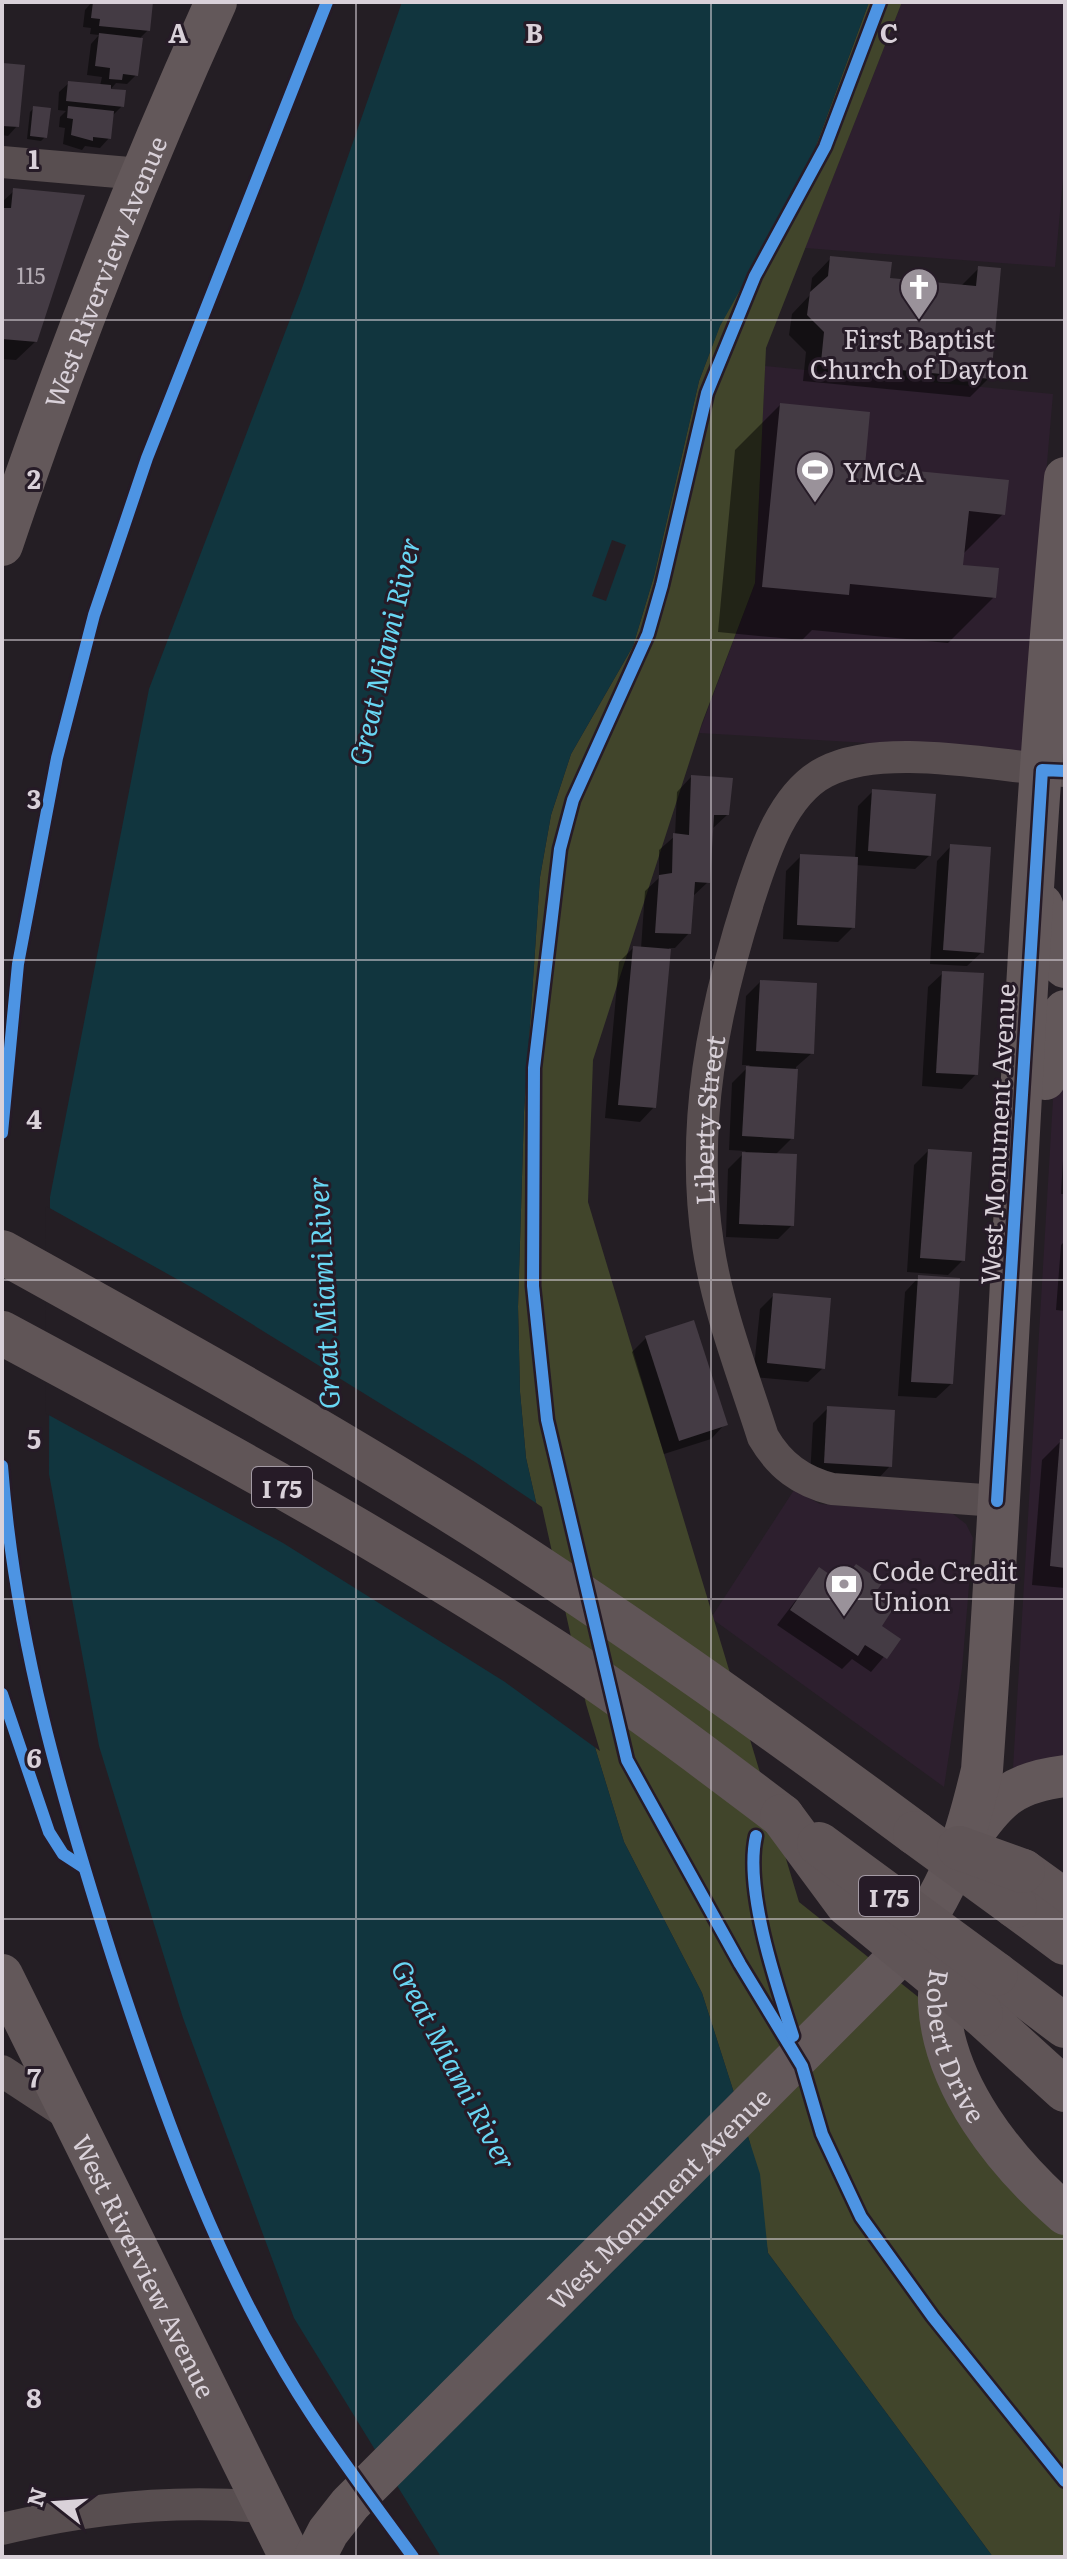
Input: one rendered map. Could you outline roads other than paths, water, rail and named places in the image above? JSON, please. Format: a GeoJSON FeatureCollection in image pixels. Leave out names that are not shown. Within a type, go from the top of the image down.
{"type":"FeatureCollection","features":[{"type":"Feature","properties":{"kind":"highway","name":"I 75"},"geometry":{"type":"LineString","coordinates":[[2,1252],[232,1380],[473,1525],[651,1642],[915,1833],[1019,1889],[1065,1943]]}},
{"type":"Feature","properties":{"kind":"highway","name":"I 75"},"geometry":{"type":"LineString","coordinates":[[2,1333],[378,1541],[556,1653],[665,1728],[1065,2026]]}},
{"type":"Feature","properties":{"kind":"highway"},"geometry":{"type":"LineString","coordinates":[[782,1816],[847,1904],[981,2014],[1065,2090]]}},
{"type":"Feature","properties":{"kind":"highway"},"geometry":{"type":"LineString","coordinates":[[1019,1889],[1065,1901]]}},
{"type":"Feature","properties":{"kind":"main road","name":"West Riverview Avenue"},"geometry":{"type":"LineString","coordinates":[[5,530],[141,174],[216,2]]}},
{"type":"Feature","properties":{"kind":"main road","name":"West Monument Avenue"},"geometry":{"type":"LineString","coordinates":[[315,2557],[328,2532],[350,2504],[849,2010],[902,1953],[931,1914],[964,1846],[982,1770],[1035,877],[1053,770],[1065,478]]}},
{"type":"Feature","properties":{"kind":"main road"},"geometry":{"type":"LineString","coordinates":[[1035,877],[1059,962],[1065,967]]}},
{"type":"Feature","properties":{"kind":"main road"},"geometry":{"type":"LineString","coordinates":[[997,1501],[1010,1500],[1018,1489],[1023,1469],[1046,1045],[1065,1011]]}},
{"type":"Feature","properties":{"kind":"main road"},"geometry":{"type":"LineString","coordinates":[[964,1846],[999,1799],[1039,1779],[1065,1776]]}},
{"type":"Feature","properties":{"kind":"main road","name":"Robert Drive"},"geometry":{"type":"LineString","coordinates":[[964,1846],[939,2001],[947,2047],[957,2077],[976,2111],[1039,2192],[1065,2214]]}},
{"type":"Feature","properties":{"kind":"main road","name":"West Riverview Avenue"},"geometry":{"type":"LineString","coordinates":[[2,1975],[290,2557]]}},
{"type":"Feature","properties":{"kind":"main road"},"geometry":{"type":"LineString","coordinates":[[263,2507],[301,2512],[350,2504]]}},
{"type":"Feature","properties":{"kind":"street"},"geometry":{"type":"LineString","coordinates":[[2,162],[141,174]]}},
{"type":"Feature","properties":{"kind":"street","name":"Liberty Street"},"geometry":{"type":"LineString","coordinates":[[997,1501],[832,1489],[809,1483],[786,1468],[763,1437],[721,1307],[703,1202],[701,1140],[706,1077],[730,960],[774,833],[813,779],[856,760],[886,756],[1053,770]]}},
{"type":"Feature","properties":{"kind":"street"},"geometry":{"type":"LineString","coordinates":[[2,2071],[75,2118]]}},
{"type":"Feature","properties":{"kind":"street"},"geometry":{"type":"LineString","coordinates":[[2,2529],[76,2513],[137,2506],[217,2503],[263,2507]]}},
{"type":"Feature","properties":{"kind":"water","name":"Great Miami River"},"geometry":{"type":"Polygon","coordinates":[[[402,2],[869,2],[807,170],[720,326],[699,381],[654,576],[633,646],[571,754],[551,815],[540,877],[524,1112],[518,1307],[520,1392],[526,1458],[582,1705],[624,1842],[702,1993],[760,2174],[768,2253],[993,2557],[441,2557],[294,2318],[183,2018],[99,1746],[49,1474],[50,1197],[149,689],[302,288],[402,2]]]}},
{"type":"Feature","properties":{"kind":"place","name":"First Baptist Church of Dayton"},"geometry":{"type":"Point","coordinates":[919,321]}},
{"type":"Feature","properties":{"kind":"place","name":"YMCA"},"geometry":{"type":"Point","coordinates":[815,504]}},
{"type":"Feature","properties":{"kind":"place","name":"Code Credit Union"},"geometry":{"type":"Point","coordinates":[844,1618]}}]}
